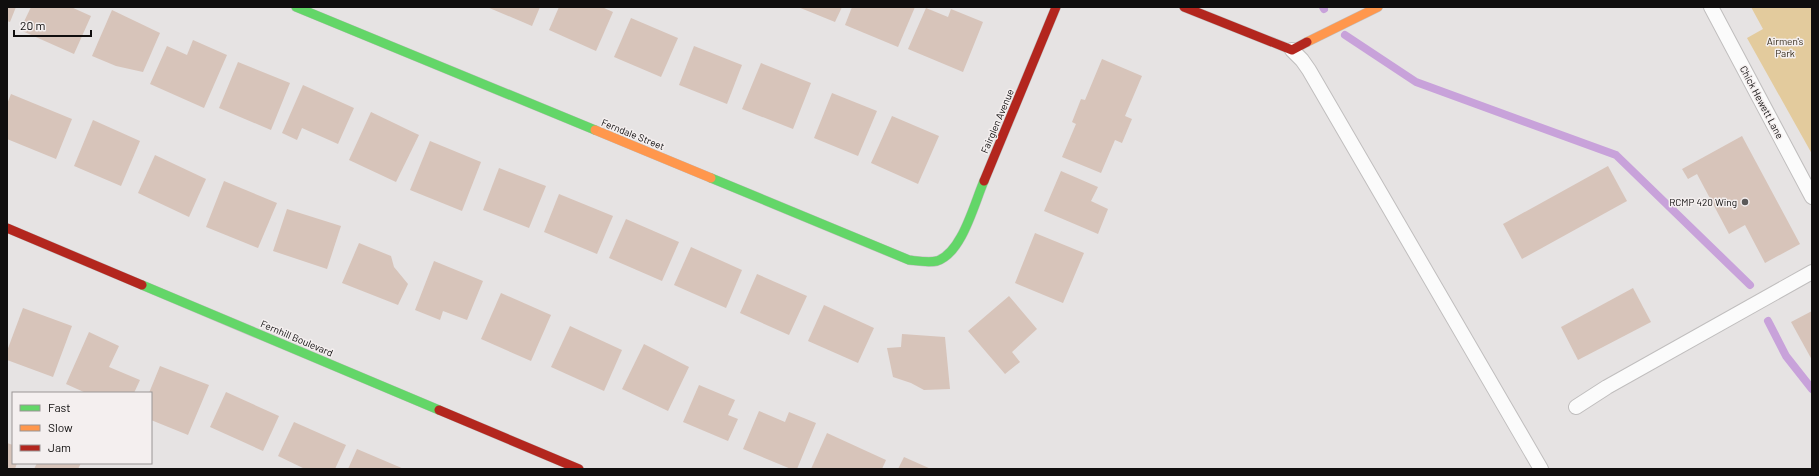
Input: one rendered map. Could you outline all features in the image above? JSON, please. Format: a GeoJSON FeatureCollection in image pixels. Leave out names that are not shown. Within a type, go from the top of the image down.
{"type":"FeatureCollection","features":[{"type":"Feature","properties":{"kind":"street","name":"Ferndale Street"},"geometry":{"type":"LineString","coordinates":[[296,7],[909,260],[927,263],[941,260],[951,252],[958,243]]}},
{"type":"Feature","properties":{"kind":"street","name":"Fairglen Avenue"},"geometry":{"type":"LineString","coordinates":[[958,243],[1056,7]]}},
{"type":"Feature","properties":{"kind":"street"},"geometry":{"type":"LineString","coordinates":[[1184,7],[1292,50],[1378,7]]}},
{"type":"Feature","properties":{"kind":"street","name":"Fernhill Boulevard"},"geometry":{"type":"LineString","coordinates":[[7,228],[579,469]]}},
{"type":"Feature","properties":{"kind":"lane","name":"Chick Hewett Lane"},"geometry":{"type":"LineString","coordinates":[[1711,7],[1812,197]]}},
{"type":"Feature","properties":{"kind":"lane"},"geometry":{"type":"LineString","coordinates":[[1292,50],[1309,70],[1541,469]]}},
{"type":"Feature","properties":{"kind":"lane"},"geometry":{"type":"LineString","coordinates":[[1576,408],[1607,387],[1812,272]]}},
{"type":"Feature","properties":{"kind":"green space","name":"Airmen's Park"},"geometry":{"type":"Polygon","coordinates":[[[1751,7],[1812,7],[1812,154],[1747,38],[1763,29],[1751,7]]]}},
{"type":"Feature","properties":{"kind":"building"},"geometry":{"type":"Polygon","coordinates":[[[7,7],[16,7],[10,22],[7,21],[7,7]]]}},
{"type":"Feature","properties":{"kind":"building"},"geometry":{"type":"Polygon","coordinates":[[[31,7],[71,7],[91,16],[74,54],[20,30],[31,7]]]}},
{"type":"Feature","properties":{"kind":"building"},"geometry":{"type":"Polygon","coordinates":[[[487,7],[540,7],[532,26],[487,7]]]}},
{"type":"Feature","properties":{"kind":"building"},"geometry":{"type":"Polygon","coordinates":[[[559,7],[602,7],[613,12],[596,51],[549,30],[559,7]]]}},
{"type":"Feature","properties":{"kind":"building"},"geometry":{"type":"Polygon","coordinates":[[[798,7],[842,7],[835,22],[798,7]]]}},
{"type":"Feature","properties":{"kind":"building"},"geometry":{"type":"Polygon","coordinates":[[[852,7],[915,7],[898,47],[845,25],[852,7]]]}},
{"type":"Feature","properties":{"kind":"building"},"geometry":{"type":"Polygon","coordinates":[[[926,8],[948,17],[951,9],[983,22],[963,72],[908,49],[926,8]]]}},
{"type":"Feature","properties":{"kind":"building"},"geometry":{"type":"Polygon","coordinates":[[[112,10],[160,33],[143,72],[116,66],[92,56],[112,10]]]}},
{"type":"Feature","properties":{"kind":"building"},"geometry":{"type":"Polygon","coordinates":[[[631,18],[678,38],[661,77],[614,57],[631,18]]]}},
{"type":"Feature","properties":{"kind":"building"},"geometry":{"type":"Polygon","coordinates":[[[193,40],[227,55],[204,108],[150,84],[167,46],[187,55],[193,40]]]}},
{"type":"Feature","properties":{"kind":"building"},"geometry":{"type":"Polygon","coordinates":[[[694,46],[742,65],[727,104],[679,85],[694,46]]]}},
{"type":"Feature","properties":{"kind":"building"},"geometry":{"type":"Polygon","coordinates":[[[1102,59],[1142,76],[1125,116],[1132,119],[1122,143],[1115,140],[1101,173],[1062,157],[1076,124],[1072,122],[1081,99],[1085,100],[1102,59]]]}},
{"type":"Feature","properties":{"kind":"building"},"geometry":{"type":"Polygon","coordinates":[[[238,62],[290,83],[271,130],[219,108],[238,62]]]}},
{"type":"Feature","properties":{"kind":"building"},"geometry":{"type":"Polygon","coordinates":[[[761,63],[811,83],[793,129],[742,109],[761,63]]]}},
{"type":"Feature","properties":{"kind":"building"},"geometry":{"type":"Polygon","coordinates":[[[303,85],[354,108],[338,144],[302,128],[297,140],[282,133],[303,85]]]}},
{"type":"Feature","properties":{"kind":"building"},"geometry":{"type":"Polygon","coordinates":[[[832,93],[877,111],[858,156],[814,138],[832,93]]]}},
{"type":"Feature","properties":{"kind":"building"},"geometry":{"type":"Polygon","coordinates":[[[11,94],[72,119],[56,159],[7,139],[7,104],[11,94]]]}},
{"type":"Feature","properties":{"kind":"building"},"geometry":{"type":"Polygon","coordinates":[[[371,112],[419,135],[396,182],[349,160],[371,112]]]}},
{"type":"Feature","properties":{"kind":"building"},"geometry":{"type":"Polygon","coordinates":[[[892,116],[939,136],[918,184],[871,163],[892,116]]]}},
{"type":"Feature","properties":{"kind":"building"},"geometry":{"type":"Polygon","coordinates":[[[93,120],[140,141],[121,186],[74,166],[93,120]]]}},
{"type":"Feature","properties":{"kind":"building","name":"RCMP 420 Wing"},"geometry":{"type":"Polygon","coordinates":[[[1742,136],[1800,244],[1765,263],[1745,225],[1729,234],[1697,174],[1688,179],[1682,169],[1742,136]]]}},
{"type":"Feature","properties":{"kind":"building"},"geometry":{"type":"Polygon","coordinates":[[[430,141],[481,162],[462,211],[410,190],[430,141]]]}},
{"type":"Feature","properties":{"kind":"building"},"geometry":{"type":"Polygon","coordinates":[[[155,155],[206,179],[189,217],[138,193],[155,155]]]}},
{"type":"Feature","properties":{"kind":"building"},"geometry":{"type":"Polygon","coordinates":[[[1608,166],[1627,201],[1522,259],[1503,224],[1608,166]]]}},
{"type":"Feature","properties":{"kind":"building"},"geometry":{"type":"Polygon","coordinates":[[[499,168],[546,186],[529,228],[483,210],[499,168]]]}},
{"type":"Feature","properties":{"kind":"building"},"geometry":{"type":"Polygon","coordinates":[[[1061,171],[1098,187],[1091,201],[1108,209],[1098,234],[1044,211],[1061,171]]]}},
{"type":"Feature","properties":{"kind":"building"},"geometry":{"type":"Polygon","coordinates":[[[224,181],[277,203],[258,248],[206,227],[224,181]]]}},
{"type":"Feature","properties":{"kind":"building"},"geometry":{"type":"Polygon","coordinates":[[[559,194],[613,216],[597,254],[544,232],[559,194]]]}},
{"type":"Feature","properties":{"kind":"building"},"geometry":{"type":"Polygon","coordinates":[[[287,209],[341,226],[327,269],[273,251],[287,209]]]}},
{"type":"Feature","properties":{"kind":"building"},"geometry":{"type":"Polygon","coordinates":[[[626,219],[679,242],[662,281],[609,258],[626,219]]]}},
{"type":"Feature","properties":{"kind":"building"},"geometry":{"type":"Polygon","coordinates":[[[1035,233],[1084,253],[1063,303],[1015,283],[1035,233]]]}},
{"type":"Feature","properties":{"kind":"building"},"geometry":{"type":"Polygon","coordinates":[[[359,243],[391,256],[394,267],[408,284],[398,305],[342,283],[359,243]]]}},
{"type":"Feature","properties":{"kind":"building"},"geometry":{"type":"Polygon","coordinates":[[[691,247],[742,270],[726,308],[674,285],[691,247]]]}},
{"type":"Feature","properties":{"kind":"building"},"geometry":{"type":"Polygon","coordinates":[[[434,261],[483,281],[467,320],[443,311],[440,320],[415,310],[434,261]]]}},
{"type":"Feature","properties":{"kind":"building"},"geometry":{"type":"Polygon","coordinates":[[[757,274],[807,296],[789,335],[740,313],[757,274]]]}},
{"type":"Feature","properties":{"kind":"building"},"geometry":{"type":"Polygon","coordinates":[[[1633,288],[1651,322],[1578,360],[1561,327],[1633,288]]]}},
{"type":"Feature","properties":{"kind":"building"},"geometry":{"type":"Polygon","coordinates":[[[501,293],[551,315],[531,361],[481,339],[501,293]]]}},
{"type":"Feature","properties":{"kind":"building"},"geometry":{"type":"Polygon","coordinates":[[[1009,296],[1037,329],[1012,352],[1020,362],[1005,374],[968,331],[1009,296]]]}},
{"type":"Feature","properties":{"kind":"building"},"geometry":{"type":"Polygon","coordinates":[[[824,305],[874,328],[858,363],[808,341],[824,305]]]}},
{"type":"Feature","properties":{"kind":"building"},"geometry":{"type":"Polygon","coordinates":[[[23,308],[72,326],[53,377],[7,360],[7,351],[23,308]]]}},
{"type":"Feature","properties":{"kind":"building"},"geometry":{"type":"Polygon","coordinates":[[[1812,311],[1812,360],[1791,322],[1812,311]]]}},
{"type":"Feature","properties":{"kind":"building"},"geometry":{"type":"Polygon","coordinates":[[[570,326],[622,350],[604,391],[551,367],[570,326]]]}},
{"type":"Feature","properties":{"kind":"building"},"geometry":{"type":"Polygon","coordinates":[[[89,332],[119,346],[109,367],[140,380],[134,392],[84,392],[66,384],[89,332]]]}},
{"type":"Feature","properties":{"kind":"building"},"geometry":{"type":"Polygon","coordinates":[[[902,334],[945,337],[950,389],[924,390],[911,383],[893,377],[887,348],[901,347],[902,334]]]}},
{"type":"Feature","properties":{"kind":"building"},"geometry":{"type":"Polygon","coordinates":[[[644,344],[689,367],[668,411],[622,389],[644,344]]]}},
{"type":"Feature","properties":{"kind":"building"},"geometry":{"type":"Polygon","coordinates":[[[160,366],[209,385],[188,435],[152,420],[152,392],[149,392],[160,366]]]}},
{"type":"Feature","properties":{"kind":"building"},"geometry":{"type":"Polygon","coordinates":[[[699,385],[735,400],[728,415],[738,419],[728,441],[683,422],[699,385]]]}},
{"type":"Feature","properties":{"kind":"building"},"geometry":{"type":"Polygon","coordinates":[[[226,392],[279,416],[263,451],[210,427],[226,392]]]}},
{"type":"Feature","properties":{"kind":"building"},"geometry":{"type":"Polygon","coordinates":[[[759,411],[785,422],[789,412],[816,423],[797,469],[791,469],[743,449],[759,411]]]}},
{"type":"Feature","properties":{"kind":"building"},"geometry":{"type":"Polygon","coordinates":[[[294,422],[346,445],[335,469],[305,469],[278,456],[294,422]]]}},
{"type":"Feature","properties":{"kind":"building"},"geometry":{"type":"Polygon","coordinates":[[[827,433],[886,460],[882,469],[811,469],[827,433]]]}},
{"type":"Feature","properties":{"kind":"building"},"geometry":{"type":"Polygon","coordinates":[[[7,443],[12,445],[12,464],[17,464],[15,469],[7,469],[7,443]]]}},
{"type":"Feature","properties":{"kind":"building"},"geometry":{"type":"Polygon","coordinates":[[[357,449],[404,469],[348,469],[357,449]]]}},
{"type":"Feature","properties":{"kind":"building"},"geometry":{"type":"Polygon","coordinates":[[[904,457],[931,469],[898,469],[904,457]]]}},
{"type":"Feature","properties":{"kind":"building"},"geometry":{"type":"Polygon","coordinates":[[[36,464],[80,464],[78,469],[34,469],[36,464]]]}},
{"type":"Feature","properties":{"kind":"waterway"},"geometry":{"type":"LineString","coordinates":[[1345,35],[1416,82],[1616,155],[1750,285]]}},
{"type":"Feature","properties":{"kind":"waterway"},"geometry":{"type":"LineString","coordinates":[[1768,321],[1786,356],[1812,389]]}},
{"type":"Feature","properties":{"kind":"traffic: fast"},"geometry":{"type":"LineString","coordinates":[[296,7],[595,130]]}},
{"type":"Feature","properties":{"kind":"traffic: fast"},"geometry":{"type":"LineString","coordinates":[[711,178],[909,260],[927,262],[937,261],[946,256],[953,248],[966,227],[984,181]]}},
{"type":"Feature","properties":{"kind":"traffic: fast"},"geometry":{"type":"LineString","coordinates":[[142,285],[439,410]]}},
{"type":"Feature","properties":{"kind":"traffic: slow"},"geometry":{"type":"LineString","coordinates":[[1307,42],[1378,7]]}},
{"type":"Feature","properties":{"kind":"traffic: slow"},"geometry":{"type":"LineString","coordinates":[[595,130],[711,178]]}},
{"type":"Feature","properties":{"kind":"traffic: jam"},"geometry":{"type":"LineString","coordinates":[[984,181],[1056,7]]}},
{"type":"Feature","properties":{"kind":"traffic: jam"},"geometry":{"type":"LineString","coordinates":[[1184,7],[1292,50],[1307,42]]}},
{"type":"Feature","properties":{"kind":"traffic: jam"},"geometry":{"type":"LineString","coordinates":[[7,228],[142,285]]}},
{"type":"Feature","properties":{"kind":"traffic: jam"},"geometry":{"type":"LineString","coordinates":[[439,410],[579,469]]}},
{"type":"Feature","properties":{"kind":"place","name":"RCMP 420 Wing"},"geometry":{"type":"Point","coordinates":[1745,202]}}]}
